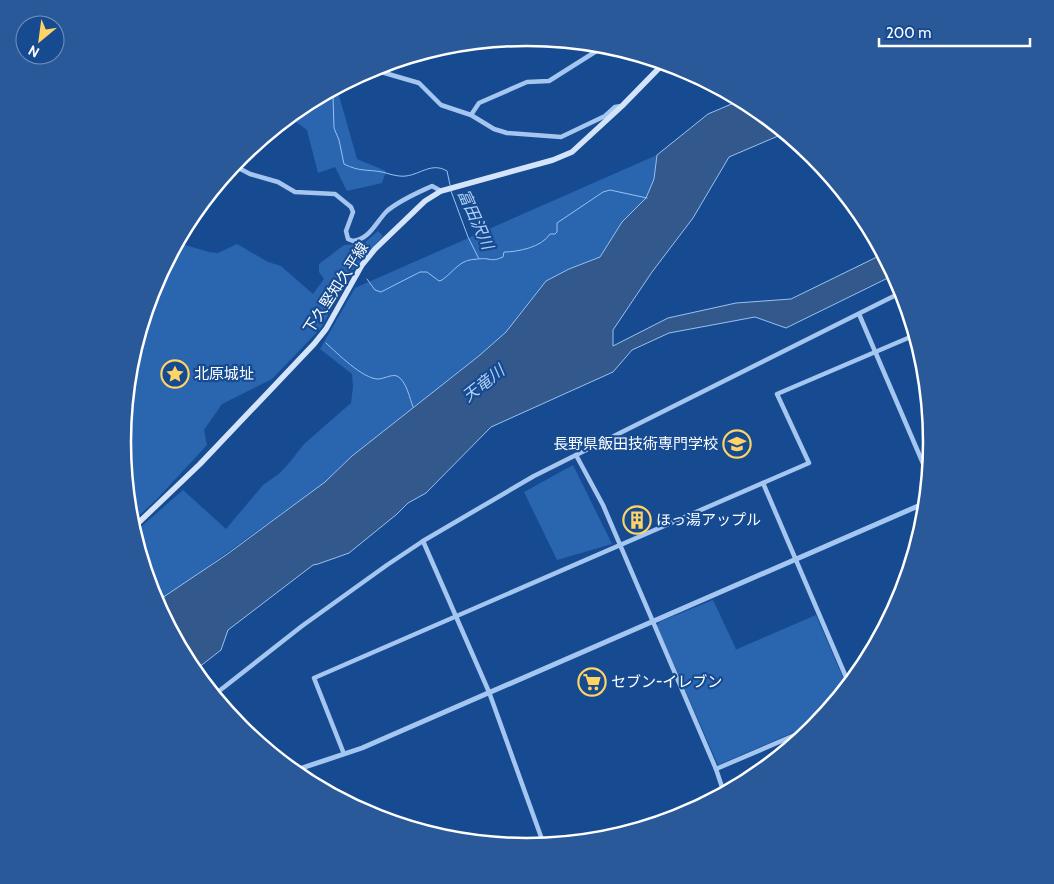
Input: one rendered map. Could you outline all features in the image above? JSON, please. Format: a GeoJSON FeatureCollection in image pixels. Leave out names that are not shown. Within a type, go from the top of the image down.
{"type":"FeatureCollection","features":[{"type":"Feature","properties":{"kind":"main road","name":"下久堅知久平線"},"geometry":{"type":"LineString","coordinates":[[140,522],[200,464],[286,375],[326,329],[362,265],[375,249],[425,201],[443,190],[553,160],[572,152],[622,106],[658,69]]}},
{"type":"Feature","properties":{"kind":"street"},"geometry":{"type":"LineString","coordinates":[[471,115],[479,103],[527,82],[549,80],[594,52]]}},
{"type":"Feature","properties":{"kind":"street"},"geometry":{"type":"LineString","coordinates":[[384,73],[419,83],[441,105],[471,115],[489,126],[507,132],[561,137],[605,116],[615,107],[622,106]]}},
{"type":"Feature","properties":{"kind":"street"},"geometry":{"type":"LineString","coordinates":[[240,169],[250,174],[278,182],[295,192],[335,194],[351,207],[353,212],[346,231],[348,239],[353,241],[364,238],[396,204],[432,186],[443,190]]}},
{"type":"Feature","properties":{"kind":"street"},"geometry":{"type":"LineString","coordinates":[[219,691],[346,594],[423,541],[534,476],[895,296]]}},
{"type":"Feature","properties":{"kind":"street"},"geometry":{"type":"LineString","coordinates":[[859,314],[922,461]]}},
{"type":"Feature","properties":{"kind":"street"},"geometry":{"type":"LineString","coordinates":[[344,754],[314,678],[809,463],[777,394],[908,338]]}},
{"type":"Feature","properties":{"kind":"street"},"geometry":{"type":"LineString","coordinates":[[576,454],[603,505],[722,787]]}},
{"type":"Feature","properties":{"kind":"street"},"geometry":{"type":"LineString","coordinates":[[763,483],[846,676]]}},
{"type":"Feature","properties":{"kind":"street"},"geometry":{"type":"LineString","coordinates":[[303,768],[344,754],[917,508]]}},
{"type":"Feature","properties":{"kind":"street"},"geometry":{"type":"LineString","coordinates":[[423,541],[489,692],[541,837]]}},
{"type":"Feature","properties":{"kind":"street"},"geometry":{"type":"LineString","coordinates":[[716,769],[791,737]]}},
{"type":"Feature","properties":{"kind":"shaded area"},"geometry":{"type":"Polygon","coordinates":[[[339,94],[357,159],[386,171],[382,183],[347,191],[335,167],[318,173],[307,130],[295,121],[339,94]]]}},
{"type":"Feature","properties":{"kind":"shaded area"},"geometry":{"type":"Polygon","coordinates":[[[657,155],[654,179],[646,198],[622,222],[600,257],[569,269],[546,281],[506,332],[480,355],[352,456],[325,482],[163,598],[152,569],[141,527],[183,490],[226,529],[263,485],[280,473],[304,444],[351,403],[352,374],[320,349],[355,288],[657,155]]]}},
{"type":"Feature","properties":{"kind":"shaded area"},"geometry":{"type":"Polygon","coordinates":[[[378,231],[383,236],[353,270],[321,328],[272,379],[222,404],[204,430],[207,445],[139,516],[132,468],[131,442],[132,416],[139,365],[152,315],[161,291],[183,246],[218,253],[237,244],[268,262],[281,266],[313,294],[324,279],[319,272],[319,264],[344,245],[363,244],[378,231]]]}},
{"type":"Feature","properties":{"kind":"shaded area"},"geometry":{"type":"Polygon","coordinates":[[[573,465],[612,544],[557,560],[524,492],[573,465]]]}},
{"type":"Feature","properties":{"kind":"shaded area"},"geometry":{"type":"Polygon","coordinates":[[[713,600],[735,650],[816,615],[844,679],[825,703],[798,731],[718,765],[657,626],[659,622],[713,600]]]}},
{"type":"Feature","properties":{"kind":"water","name":"天竜川"},"geometry":{"type":"Polygon","coordinates":[[[732,104],[778,136],[729,157],[693,218],[652,272],[613,330],[613,346],[668,318],[736,303],[791,299],[877,257],[887,278],[786,328],[755,317],[669,333],[632,350],[613,372],[491,427],[426,493],[408,503],[349,553],[313,565],[228,630],[221,650],[201,666],[184,640],[163,597],[226,555],[325,482],[352,456],[480,355],[506,332],[546,281],[569,269],[600,257],[622,222],[646,198],[654,179],[657,155],[708,114],[732,104]]]}},
{"type":"Feature","properties":{"kind":"waterway","name":"富田沢川"},"geometry":{"type":"LineString","coordinates":[[333,97],[334,128],[339,140],[344,164],[359,169],[400,176],[411,175],[431,168],[442,169],[447,171],[450,185]]}},
{"type":"Feature","properties":{"kind":"waterway","name":"富田沢川"},"geometry":{"type":"LineString","coordinates":[[451,191],[468,237],[479,259],[493,260],[503,257],[504,252],[523,250],[536,245],[550,234],[555,234],[557,232],[557,223],[603,192],[610,190],[647,198]]}},
{"type":"Feature","properties":{"kind":"waterway"},"geometry":{"type":"LineString","coordinates":[[367,279],[375,290],[381,292],[420,272],[427,272],[439,281],[442,280],[462,263],[478,259]]}},
{"type":"Feature","properties":{"kind":"waterway"},"geometry":{"type":"LineString","coordinates":[[326,343],[365,375],[378,379],[392,376],[400,378],[405,385],[413,407]]}},
{"type":"Feature","properties":{"kind":"waterway"},"geometry":{"type":"LineString","coordinates":[[162,594],[165,597]]}},
{"type":"Feature","properties":{"kind":"place","name":"北原城址"},"geometry":{"type":"Point","coordinates":[175,374]}},
{"type":"Feature","properties":{"kind":"place","name":"長野県飯田技術専門学校"},"geometry":{"type":"Point","coordinates":[737,444]}},
{"type":"Feature","properties":{"kind":"place","name":"ほっ湯アップル"},"geometry":{"type":"Point","coordinates":[637,520]}},
{"type":"Feature","properties":{"kind":"place","name":"セブン-イレブン"},"geometry":{"type":"Point","coordinates":[592,682]}}]}
